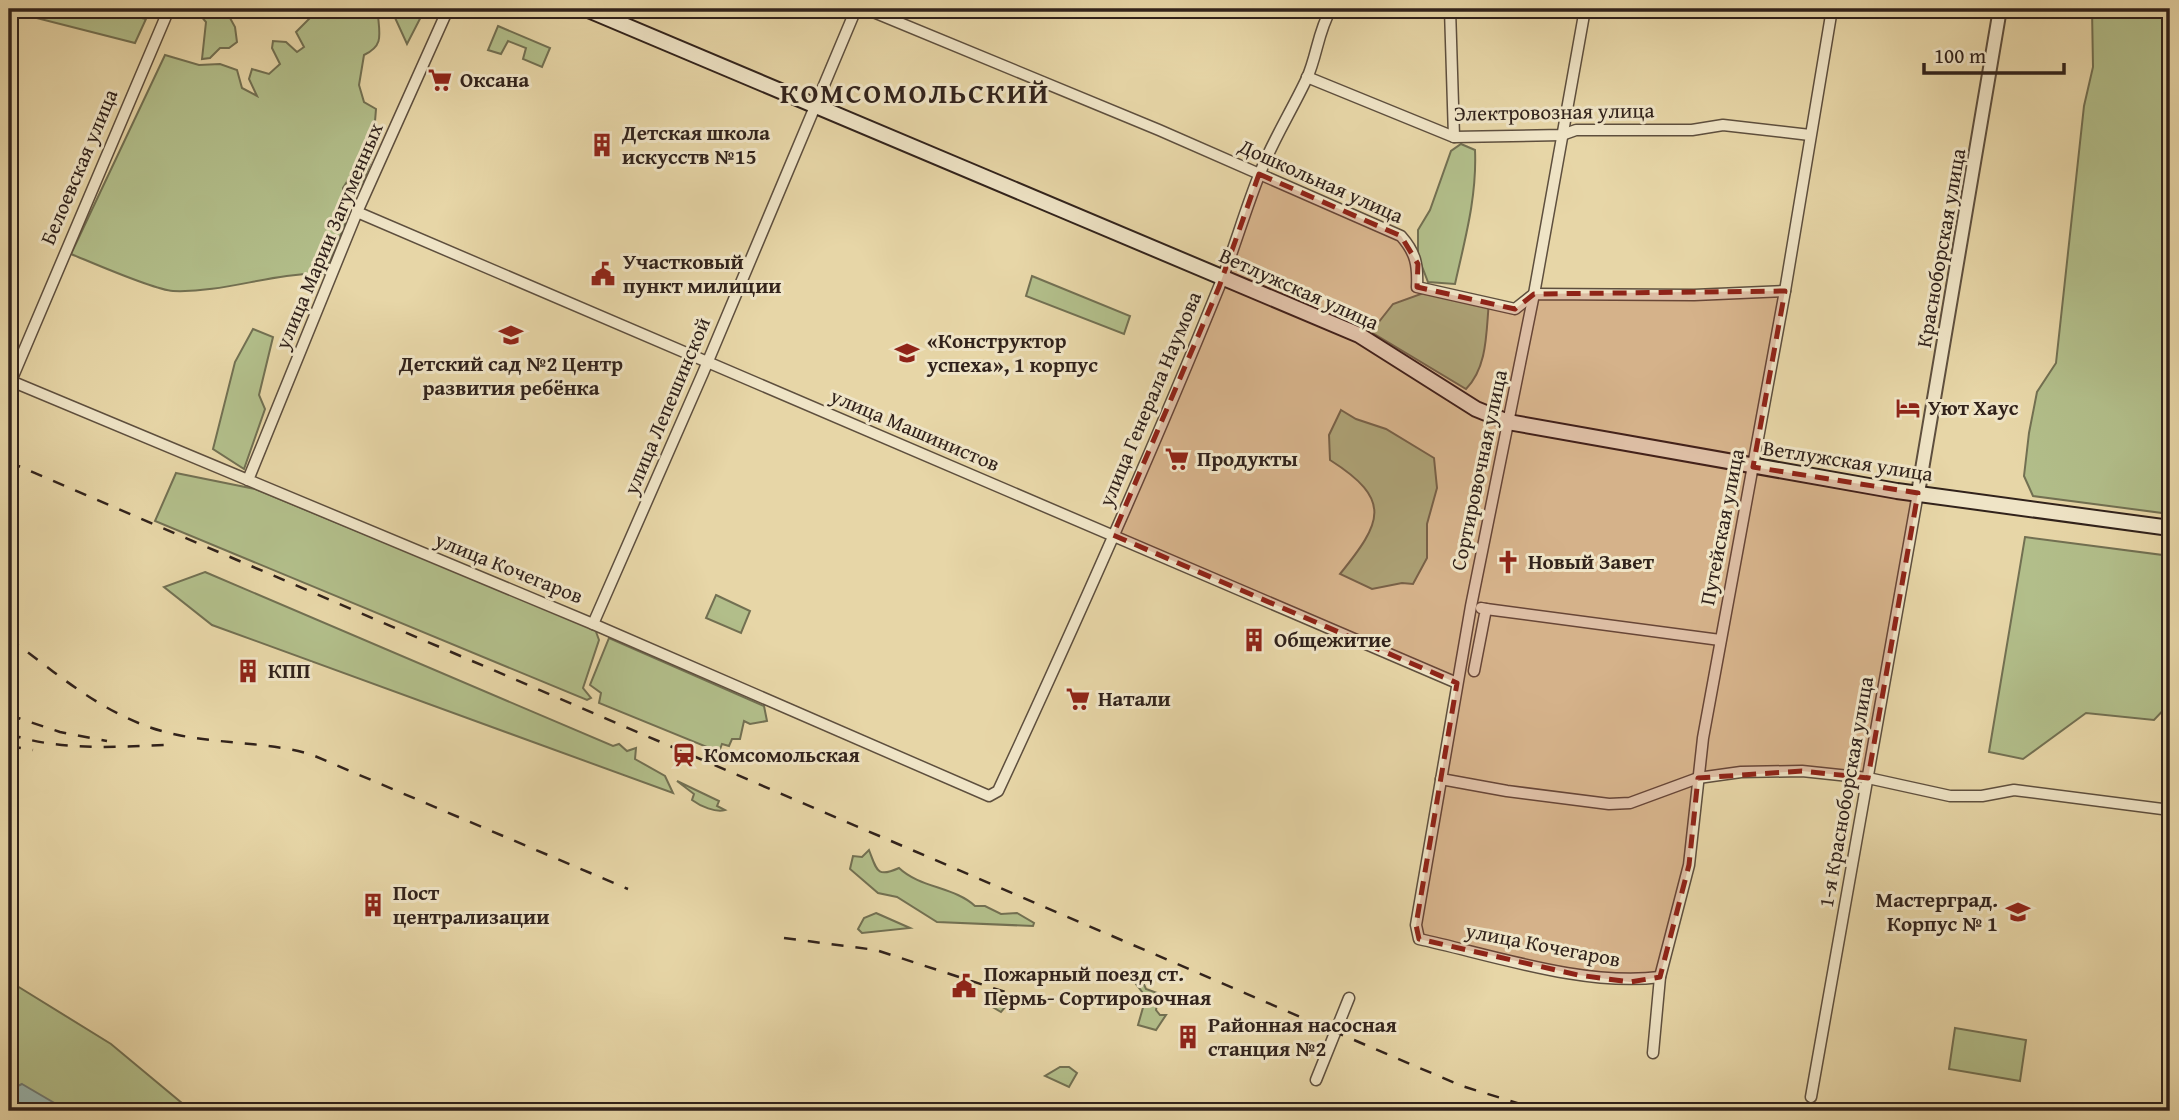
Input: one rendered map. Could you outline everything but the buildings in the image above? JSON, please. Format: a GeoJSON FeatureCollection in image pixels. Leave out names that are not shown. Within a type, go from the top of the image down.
{"type":"FeatureCollection","features":[{"type":"Feature","properties":{"kind":"main road","name":"Ветлужская улица"},"geometry":{"type":"LineString","coordinates":[[586,9],[1359,335],[1476,409],[1508,422],[1753,467],[2020,509],[2170,528]]}},
{"type":"Feature","properties":{"kind":"street","name":"Белоевская улица"},"geometry":{"type":"LineString","coordinates":[[11,381],[169,9]]}},
{"type":"Feature","properties":{"kind":"street","name":"улица Марии Загуменных"},"geometry":{"type":"LineString","coordinates":[[248,480],[357,212],[448,9]]}},
{"type":"Feature","properties":{"kind":"street","name":"улица Лепешинской"},"geometry":{"type":"LineString","coordinates":[[593,624],[708,362],[856,9]]}},
{"type":"Feature","properties":{"kind":"street","name":"Дошкольная улица"},"geometry":{"type":"LineString","coordinates":[[866,9],[1401,236],[1412,248],[1418,264],[1417,287],[1515,309],[1534,294],[1694,295],[1785,291]]}},
{"type":"Feature","properties":{"kind":"street","name":"улица Генерала Наумова"},"geometry":{"type":"LineString","coordinates":[[989,796],[998,791],[1113,535],[1223,277],[1259,174],[1307,77],[1323,22],[1331,9]]}},
{"type":"Feature","properties":{"kind":"street"},"geometry":{"type":"LineString","coordinates":[[1450,9],[1454,136]]}},
{"type":"Feature","properties":{"kind":"street","name":"Сортировочная улица"},"geometry":{"type":"LineString","coordinates":[[1419,939],[1416,925],[1457,683],[1534,294],[1585,9]]}},
{"type":"Feature","properties":{"kind":"street","name":"Путейская улица"},"geometry":{"type":"LineString","coordinates":[[1653,1053],[1660,978],[1689,865],[1698,778],[1720,640],[1785,291],[1832,9]]}},
{"type":"Feature","properties":{"kind":"street","name":"Красноборская улица"},"geometry":{"type":"LineString","coordinates":[[1918,493],[2000,9]]}},
{"type":"Feature","properties":{"kind":"street","name":"Электровозная улица"},"geometry":{"type":"LineString","coordinates":[[1307,77],[1454,136],[1562,135],[1576,130],[1692,130],[1723,125],[1810,135]]}},
{"type":"Feature","properties":{"kind":"street","name":"улица Машинистов"},"geometry":{"type":"LineString","coordinates":[[357,212],[1457,683]]}},
{"type":"Feature","properties":{"kind":"street","name":"улица Кочегаров"},"geometry":{"type":"LineString","coordinates":[[11,381],[593,624],[989,796]]}},
{"type":"Feature","properties":{"kind":"street","name":"1-я Красноборская улица"},"geometry":{"type":"LineString","coordinates":[[1811,1097],[1918,493]]}},
{"type":"Feature","properties":{"kind":"street"},"geometry":{"type":"LineString","coordinates":[[1471,606],[1720,640]]}},
{"type":"Feature","properties":{"kind":"street"},"geometry":{"type":"LineString","coordinates":[[1474,671],[1486,608]]}},
{"type":"Feature","properties":{"kind":"street"},"geometry":{"type":"LineString","coordinates":[[1441,779],[1507,791],[1609,804],[1630,803],[1698,778],[1741,772],[1802,771],[1868,778],[1950,796],[1982,796],[2014,790],[2170,810]]}},
{"type":"Feature","properties":{"kind":"street","name":"улица Кочегаров"},"geometry":{"type":"LineString","coordinates":[[1419,939],[1578,975],[1630,982],[1660,978]]}},
{"type":"Feature","properties":{"kind":"street"},"geometry":{"type":"LineString","coordinates":[[1316,1080],[1349,998]]}},
{"type":"Feature","properties":{"kind":"highlighted area"},"geometry":{"type":"Polygon","coordinates":[[[1259,174],[1401,236],[1418,264],[1417,287],[1515,309],[1534,294],[1785,291],[1753,467],[1918,493],[1868,778],[1802,771],[1698,778],[1689,865],[1660,977],[1630,982],[1578,975],[1419,939],[1416,925],[1457,683],[1113,535],[1219,287],[1259,174]]]}},
{"type":"Feature","properties":{"kind":"green space"},"geometry":{"type":"Polygon","coordinates":[[[9,9],[103,9],[146,19],[135,43],[9,9]]]}},
{"type":"Feature","properties":{"kind":"green space"},"geometry":{"type":"Polygon","coordinates":[[[195,9],[225,9],[235,27],[237,42],[229,48],[220,48],[210,58],[202,59],[206,22],[195,9]]]}},
{"type":"Feature","properties":{"kind":"green space"},"geometry":{"type":"Polygon","coordinates":[[[308,9],[384,9],[378,16],[379,40],[370,52],[364,55],[359,85],[364,102],[376,109],[372,158],[362,185],[350,177],[343,188],[345,225],[324,274],[286,276],[212,289],[173,291],[138,281],[71,254],[165,55],[199,65],[220,64],[237,70],[242,88],[257,96],[249,79],[252,69],[269,74],[280,64],[272,48],[273,41],[286,42],[297,52],[304,47],[296,32],[310,18],[308,9]]]}},
{"type":"Feature","properties":{"kind":"green space"},"geometry":{"type":"Polygon","coordinates":[[[391,9],[425,9],[407,44],[391,9]]]}},
{"type":"Feature","properties":{"kind":"green space"},"geometry":{"type":"Polygon","coordinates":[[[2092,9],[2170,9],[2170,514],[2033,496],[2024,476],[2037,392],[2056,363],[2084,106],[2093,67],[2092,9]]]}},
{"type":"Feature","properties":{"kind":"green space"},"geometry":{"type":"Polygon","coordinates":[[[498,26],[550,48],[542,67],[523,59],[526,48],[508,41],[501,54],[488,50],[498,26]]]}},
{"type":"Feature","properties":{"kind":"green space"},"geometry":{"type":"Polygon","coordinates":[[[1461,144],[1475,150],[1475,167],[1470,218],[1455,284],[1428,282],[1418,256],[1418,230],[1430,210],[1451,151],[1461,144]]]}},
{"type":"Feature","properties":{"kind":"green space"},"geometry":{"type":"Polygon","coordinates":[[[1032,276],[1130,316],[1124,334],[1026,296],[1032,276]]]}},
{"type":"Feature","properties":{"kind":"green space"},"geometry":{"type":"Polygon","coordinates":[[[1429,291],[1489,302],[1482,359],[1466,389],[1371,332],[1393,304],[1429,291]]]}},
{"type":"Feature","properties":{"kind":"green space"},"geometry":{"type":"Polygon","coordinates":[[[253,329],[273,337],[259,395],[265,409],[244,469],[213,449],[235,362],[253,329]]]}},
{"type":"Feature","properties":{"kind":"green space"},"geometry":{"type":"Polygon","coordinates":[[[1341,410],[1356,419],[1386,429],[1434,458],[1437,488],[1427,524],[1427,558],[1413,584],[1402,583],[1372,589],[1340,574],[1365,540],[1372,526],[1374,512],[1372,500],[1364,487],[1330,460],[1329,435],[1341,410]]]}},
{"type":"Feature","properties":{"kind":"green space"},"geometry":{"type":"Polygon","coordinates":[[[176,473],[255,489],[595,629],[599,640],[583,688],[591,698],[587,700],[155,521],[176,473]]]}},
{"type":"Feature","properties":{"kind":"green space"},"geometry":{"type":"Polygon","coordinates":[[[2025,537],[2170,556],[2170,703],[2154,720],[2086,713],[2023,759],[1989,752],[2025,537]]]}},
{"type":"Feature","properties":{"kind":"green space"},"geometry":{"type":"Polygon","coordinates":[[[205,572],[613,746],[619,744],[627,751],[636,748],[635,759],[665,776],[673,793],[212,625],[164,587],[205,572]]]}},
{"type":"Feature","properties":{"kind":"green space"},"geometry":{"type":"Polygon","coordinates":[[[716,595],[750,611],[741,633],[706,618],[716,595]]]}},
{"type":"Feature","properties":{"kind":"green space"},"geometry":{"type":"Polygon","coordinates":[[[609,638],[764,706],[767,721],[750,724],[744,721],[740,739],[732,739],[729,746],[722,744],[719,752],[599,703],[601,693],[590,685],[609,638]]]}},
{"type":"Feature","properties":{"kind":"green space"},"geometry":{"type":"Polygon","coordinates":[[[677,781],[719,801],[717,806],[725,810],[713,810],[695,802],[692,800],[694,794],[677,781]]]}},
{"type":"Feature","properties":{"kind":"green space"},"geometry":{"type":"Polygon","coordinates":[[[869,850],[879,871],[899,868],[917,880],[958,895],[975,906],[985,906],[1001,914],[1017,913],[1034,923],[1033,926],[937,922],[897,897],[878,893],[850,869],[853,856],[862,857],[869,850]]]}},
{"type":"Feature","properties":{"kind":"green space"},"geometry":{"type":"Polygon","coordinates":[[[876,913],[910,928],[862,933],[858,929],[864,918],[876,913]]]}},
{"type":"Feature","properties":{"kind":"green space"},"geometry":{"type":"Polygon","coordinates":[[[1137,980],[1142,980],[1146,989],[1160,994],[1163,1002],[1157,1004],[1156,1010],[1160,1015],[1166,1015],[1156,1030],[1138,1025],[1146,997],[1136,984],[1137,980]]]}},
{"type":"Feature","properties":{"kind":"green space"},"geometry":{"type":"Polygon","coordinates":[[[9,981],[111,1044],[188,1111],[9,1111],[9,981]]]}},
{"type":"Feature","properties":{"kind":"green space"},"geometry":{"type":"Polygon","coordinates":[[[997,993],[1012,999],[1001,1012],[991,1006],[997,993]]]}},
{"type":"Feature","properties":{"kind":"green space"},"geometry":{"type":"Polygon","coordinates":[[[1955,1028],[2026,1040],[2020,1081],[1949,1069],[1955,1028]]]}},
{"type":"Feature","properties":{"kind":"green space"},"geometry":{"type":"Polygon","coordinates":[[[1060,1067],[1069,1067],[1077,1073],[1069,1087],[1045,1076],[1060,1067]]]}},
{"type":"Feature","properties":{"kind":"water"},"geometry":{"type":"Polygon","coordinates":[[[22,1084],[68,1111],[9,1111],[9,1090],[22,1084]]]}},
{"type":"Feature","properties":{"kind":"railway"},"geometry":{"type":"LineString","coordinates":[[9,462],[1462,1086],[1543,1111]]}},
{"type":"Feature","properties":{"kind":"railway"},"geometry":{"type":"LineString","coordinates":[[9,638],[88,696],[131,720],[178,735],[277,747],[310,754],[628,889]]}},
{"type":"Feature","properties":{"kind":"railway"},"geometry":{"type":"LineString","coordinates":[[9,715],[60,732],[107,741]]}},
{"type":"Feature","properties":{"kind":"railway"},"geometry":{"type":"LineString","coordinates":[[9,734],[67,745],[165,745]]}},
{"type":"Feature","properties":{"kind":"railway"},"geometry":{"type":"LineString","coordinates":[[9,746],[33,750]]}},
{"type":"Feature","properties":{"kind":"railway"},"geometry":{"type":"LineString","coordinates":[[784,938],[876,950],[1039,1003]]}},
{"type":"Feature","properties":{"kind":"place","name":"Оксана"},"geometry":{"type":"Point","coordinates":[440,80]}},
{"type":"Feature","properties":{"kind":"place","name":"Детская школа искусств №15"},"geometry":{"type":"Point","coordinates":[602,145]}},
{"type":"Feature","properties":{"kind":"place","name":"Участковый пункт милиции"},"geometry":{"type":"Point","coordinates":[603,274]}},
{"type":"Feature","properties":{"kind":"place","name":"Детский сад №2 Центр развития ребёнка"},"geometry":{"type":"Point","coordinates":[511,335]}},
{"type":"Feature","properties":{"kind":"place","name":"«Конструктор успеха», 1 корпус"},"geometry":{"type":"Point","coordinates":[907,353]}},
{"type":"Feature","properties":{"kind":"place","name":"Уют Хаус"},"geometry":{"type":"Point","coordinates":[1908,408]}},
{"type":"Feature","properties":{"kind":"place","name":"Продукты"},"geometry":{"type":"Point","coordinates":[1177,459]}},
{"type":"Feature","properties":{"kind":"place","name":"Новый Завет"},"geometry":{"type":"Point","coordinates":[1508,562]}},
{"type":"Feature","properties":{"kind":"place","name":"Общежитие"},"geometry":{"type":"Point","coordinates":[1254,640]}},
{"type":"Feature","properties":{"kind":"place","name":"КПП"},"geometry":{"type":"Point","coordinates":[248,671]}},
{"type":"Feature","properties":{"kind":"place","name":"Натали"},"geometry":{"type":"Point","coordinates":[1078,699]}},
{"type":"Feature","properties":{"kind":"place","name":"Комсомольская"},"geometry":{"type":"Point","coordinates":[684,755]}},
{"type":"Feature","properties":{"kind":"place","name":"Пост централизации"},"geometry":{"type":"Point","coordinates":[373,905]}},
{"type":"Feature","properties":{"kind":"place","name":"Мастерград. Корпус № 1"},"geometry":{"type":"Point","coordinates":[2018,912]}},
{"type":"Feature","properties":{"kind":"place","name":"Пожарный поезд ст. Пермь- Сортировочная"},"geometry":{"type":"Point","coordinates":[964,986]}},
{"type":"Feature","properties":{"kind":"place","name":"Районная насосная станция №2"},"geometry":{"type":"Point","coordinates":[1188,1037]}},
{"type":"Feature","properties":{"kind":"district","name":"КОМСОМОЛЬСКИЙ"},"geometry":{"type":"Point","coordinates":[915,93]}}]}
